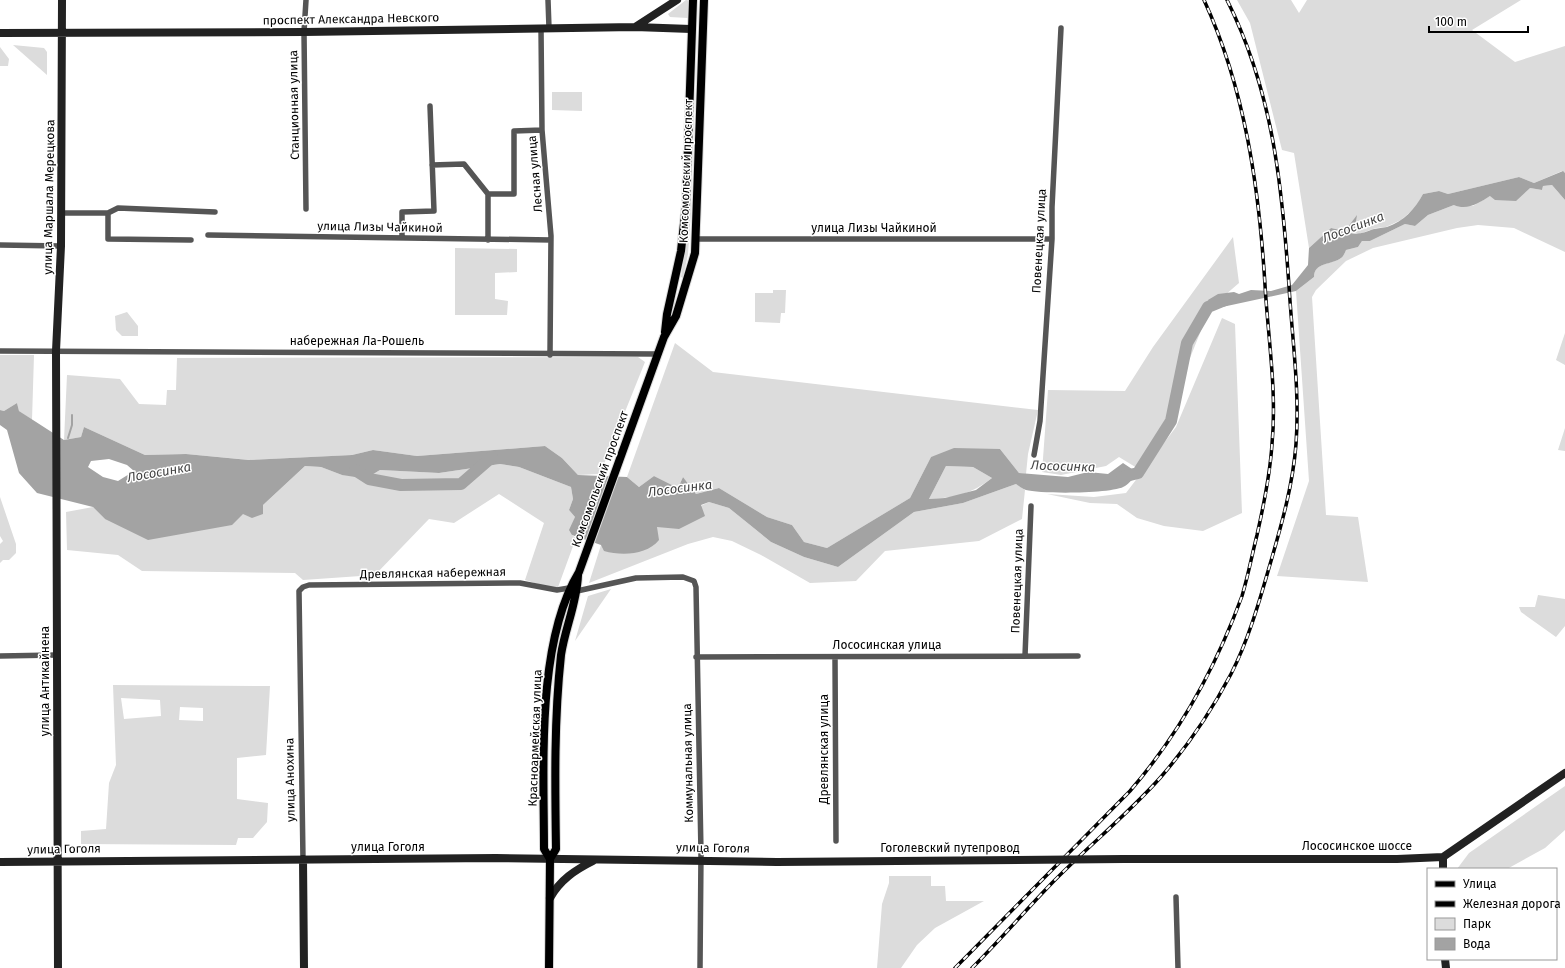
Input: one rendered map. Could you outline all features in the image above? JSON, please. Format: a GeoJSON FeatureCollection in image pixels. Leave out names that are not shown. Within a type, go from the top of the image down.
{"type":"FeatureCollection","features":[{"type":"Feature","properties":{"kind":"main road","name":"улица Маршала Мерецкова"},"geometry":{"type":"LineString","coordinates":[[56,395],[56,351],[61,246],[62,0]]}},
{"type":"Feature","properties":{"kind":"main road"},"geometry":{"type":"LineString","coordinates":[[635,27],[677,0]]}},
{"type":"Feature","properties":{"kind":"main road","name":"Комсомольский проспект"},"geometry":{"type":"LineString","coordinates":[[582,561],[664,337],[681,251],[686,205],[693,0]]}},
{"type":"Feature","properties":{"kind":"main road","name":"Комсомольский проспект"},"geometry":{"type":"LineString","coordinates":[[664,337],[676,316],[695,253],[704,0]]}},
{"type":"Feature","properties":{"kind":"main road","name":"проспект Александра Невского"},"geometry":{"type":"LineString","coordinates":[[0,33],[62,34],[304,32],[635,27],[703,29]]}},
{"type":"Feature","properties":{"kind":"main road","name":"улица Антикайнена"},"geometry":{"type":"LineString","coordinates":[[56,395],[55,542],[58,618],[56,655],[58,968]]}},
{"type":"Feature","properties":{"kind":"main road","name":"Красноармейская улица"},"geometry":{"type":"LineString","coordinates":[[549,968],[550,859],[544,849],[546,704],[552,651],[558,621],[569,588],[582,561]]}},
{"type":"Feature","properties":{"kind":"main road","name":"Красноармейская улица"},"geometry":{"type":"LineString","coordinates":[[550,859],[556,849],[555,730],[560,673],[568,625],[578,591],[578,572]]}},
{"type":"Feature","properties":{"kind":"main road"},"geometry":{"type":"LineString","coordinates":[[1443,868],[1443,857],[1565,773]]}},
{"type":"Feature","properties":{"kind":"main road","name":"Лососинское шоссе"},"geometry":{"type":"LineString","coordinates":[[1124,859],[1397,859],[1443,857]]}},
{"type":"Feature","properties":{"kind":"main road","name":"улица Гоголя"},"geometry":{"type":"LineString","coordinates":[[0,862],[303,859],[596,859],[777,862]]}},
{"type":"Feature","properties":{"kind":"main road","name":"улица Анохина"},"geometry":{"type":"LineString","coordinates":[[303,859],[304,968]]}},
{"type":"Feature","properties":{"kind":"main road"},"geometry":{"type":"LineString","coordinates":[[550,898],[569,874],[596,859]]}},
{"type":"Feature","properties":{"kind":"main road","name":"Гоголевский путепровод"},"geometry":{"type":"LineString","coordinates":[[777,862],[1124,859]]}},
{"type":"Feature","properties":{"kind":"street","name":"Станционная улица"},"geometry":{"type":"LineString","coordinates":[[306,0],[304,32],[306,210]]}},
{"type":"Feature","properties":{"kind":"street","name":"Лесная улица"},"geometry":{"type":"LineString","coordinates":[[548,0],[545,28],[542,130],[551,240],[550,355]]}},
{"type":"Feature","properties":{"kind":"street","name":"Повенецкая улица"},"geometry":{"type":"LineString","coordinates":[[1034,455],[1040,421],[1052,239],[1052,207],[1061,28]]}},
{"type":"Feature","properties":{"kind":"street"},"geometry":{"type":"LineString","coordinates":[[402,238],[402,212],[434,211],[430,106]]}},
{"type":"Feature","properties":{"kind":"street"},"geometry":{"type":"LineString","coordinates":[[488,194],[514,194],[514,131],[542,130]]}},
{"type":"Feature","properties":{"kind":"street"},"geometry":{"type":"LineString","coordinates":[[432,165],[464,164],[488,194],[488,240]]}},
{"type":"Feature","properties":{"kind":"street"},"geometry":{"type":"LineString","coordinates":[[61,213],[108,213],[118,208],[214,212]]}},
{"type":"Feature","properties":{"kind":"street"},"geometry":{"type":"LineString","coordinates":[[108,213],[108,239],[191,240]]}},
{"type":"Feature","properties":{"kind":"street","name":"улица Лизы Чайкиной"},"geometry":{"type":"LineString","coordinates":[[208,235],[551,240]]}},
{"type":"Feature","properties":{"kind":"street","name":"улица Лизы Чайкиной"},"geometry":{"type":"LineString","coordinates":[[696,240],[1052,239]]}},
{"type":"Feature","properties":{"kind":"street"},"geometry":{"type":"LineString","coordinates":[[0,244],[61,246]]}},
{"type":"Feature","properties":{"kind":"street"},"geometry":{"type":"LineString","coordinates":[[674,281],[686,283]]}},
{"type":"Feature","properties":{"kind":"street","name":"набережная Ла-Рошель"},"geometry":{"type":"LineString","coordinates":[[0,351],[213,351],[550,355],[658,354]]}},
{"type":"Feature","properties":{"kind":"street","name":"Повенецкая улица"},"geometry":{"type":"LineString","coordinates":[[1025,656],[1031,506]]}},
{"type":"Feature","properties":{"kind":"street","name":"Коммунальная улица"},"geometry":{"type":"LineString","coordinates":[[578,591],[636,578],[683,577],[694,581],[696,587],[696,657],[701,860],[700,968]]}},
{"type":"Feature","properties":{"kind":"street","name":"Древлянская набережная"},"geometry":{"type":"LineString","coordinates":[[299,591],[303,587],[317,585],[520,583],[557,590],[569,588]]}},
{"type":"Feature","properties":{"kind":"street","name":"улица Анохина"},"geometry":{"type":"LineString","coordinates":[[299,591],[303,859]]}},
{"type":"Feature","properties":{"kind":"street"},"geometry":{"type":"LineString","coordinates":[[0,656],[56,655]]}},
{"type":"Feature","properties":{"kind":"street","name":"Лососинская улица"},"geometry":{"type":"LineString","coordinates":[[696,657],[1078,656]]}},
{"type":"Feature","properties":{"kind":"street","name":"Древлянская улица"},"geometry":{"type":"LineString","coordinates":[[835,657],[836,841]]}},
{"type":"Feature","properties":{"kind":"street"},"geometry":{"type":"LineString","coordinates":[[1176,896],[1178,968]]}},
{"type":"Feature","properties":{"kind":"green space"},"geometry":{"type":"Polygon","coordinates":[[[686,0],[691,1],[691,14],[688,18],[670,17],[668,14],[686,0]]]}},
{"type":"Feature","properties":{"kind":"green space"},"geometry":{"type":"Polygon","coordinates":[[[1237,0],[1291,0],[1299,13],[1307,0],[1521,0],[1472,30],[1515,62],[1565,46],[1565,173],[1562,171],[1534,183],[1519,177],[1448,194],[1439,191],[1423,194],[1416,207],[1401,220],[1386,227],[1376,228],[1359,234],[1331,228],[1309,248],[1294,153],[1282,150],[1250,23],[1237,0]]]}},
{"type":"Feature","properties":{"kind":"green space"},"geometry":{"type":"Polygon","coordinates":[[[13,45],[44,48],[47,52],[47,75],[13,45]]]}},
{"type":"Feature","properties":{"kind":"green space"},"geometry":{"type":"Polygon","coordinates":[[[0,47],[9,59],[8,66],[0,66],[0,47]]]}},
{"type":"Feature","properties":{"kind":"green space"},"geometry":{"type":"Polygon","coordinates":[[[552,92],[582,92],[582,111],[552,110],[552,92]]]}},
{"type":"Feature","properties":{"kind":"green space"},"geometry":{"type":"Polygon","coordinates":[[[1552,185],[1565,200],[1565,252],[1514,228],[1478,225],[1457,228],[1373,248],[1346,261],[1316,290],[1312,297],[1326,515],[1358,517],[1368,582],[1277,576],[1309,481],[1296,291],[1314,277],[1315,272],[1320,266],[1341,258],[1346,250],[1358,247],[1362,241],[1370,241],[1405,224],[1415,226],[1428,215],[1454,205],[1473,206],[1490,196],[1530,188],[1542,190],[1543,186],[1552,185]]]}},
{"type":"Feature","properties":{"kind":"green space"},"geometry":{"type":"Polygon","coordinates":[[[692,199],[688,254],[683,278],[681,277],[692,199]]]}},
{"type":"Feature","properties":{"kind":"green space"},"geometry":{"type":"Polygon","coordinates":[[[1233,237],[1239,283],[1210,308],[1166,418],[1137,468],[1119,457],[1106,466],[1061,475],[1042,472],[1048,390],[1125,391],[1153,347],[1233,237]]]}},
{"type":"Feature","properties":{"kind":"green space"},"geometry":{"type":"Polygon","coordinates":[[[455,248],[517,249],[517,272],[495,273],[495,299],[508,301],[507,315],[455,315],[455,248]]]}},
{"type":"Feature","properties":{"kind":"green space"},"geometry":{"type":"Polygon","coordinates":[[[773,290],[786,290],[785,313],[781,313],[780,323],[755,322],[755,293],[773,293],[773,290]]]}},
{"type":"Feature","properties":{"kind":"green space"},"geometry":{"type":"Polygon","coordinates":[[[127,312],[138,326],[138,336],[122,336],[116,330],[115,316],[127,312]]]}},
{"type":"Feature","properties":{"kind":"green space"},"geometry":{"type":"Polygon","coordinates":[[[1222,318],[1235,324],[1242,513],[1203,531],[1164,526],[1137,518],[1117,504],[1090,503],[1047,494],[1094,497],[1126,493],[1176,427],[1222,318]]]}},
{"type":"Feature","properties":{"kind":"green space"},"geometry":{"type":"Polygon","coordinates":[[[1565,333],[1565,365],[1556,360],[1565,333]]]}},
{"type":"Feature","properties":{"kind":"green space"},"geometry":{"type":"Polygon","coordinates":[[[675,343],[713,372],[1038,410],[1028,454],[1026,474],[1019,473],[1000,449],[931,457],[910,498],[827,548],[804,542],[792,525],[767,517],[719,488],[696,494],[683,477],[678,488],[654,476],[639,487],[627,477],[675,343]]]}},
{"type":"Feature","properties":{"kind":"green space"},"geometry":{"type":"Polygon","coordinates":[[[0,355],[34,355],[32,420],[19,411],[17,403],[4,411],[0,410],[0,355]]]}},
{"type":"Feature","properties":{"kind":"green space"},"geometry":{"type":"Polygon","coordinates":[[[638,357],[645,362],[600,474],[578,475],[562,458],[545,446],[417,456],[373,450],[352,455],[250,460],[186,454],[145,455],[84,427],[81,437],[64,440],[67,375],[120,379],[139,404],[166,405],[167,390],[176,390],[177,358],[638,357]]]}},
{"type":"Feature","properties":{"kind":"green space"},"geometry":{"type":"Polygon","coordinates":[[[1565,428],[1565,451],[1558,450],[1565,428]]]}},
{"type":"Feature","properties":{"kind":"green space"},"geometry":{"type":"Polygon","coordinates":[[[500,464],[519,467],[571,487],[573,499],[569,510],[575,517],[572,535],[576,538],[557,590],[525,580],[544,523],[499,494],[454,523],[429,519],[375,575],[303,580],[295,573],[142,571],[118,555],[67,550],[66,512],[93,507],[105,519],[243,514],[263,505],[305,466],[321,467],[342,475],[370,476],[380,470],[439,473],[500,464]]]}},
{"type":"Feature","properties":{"kind":"green space"},"geometry":{"type":"Polygon","coordinates":[[[946,466],[973,467],[992,478],[977,488],[962,494],[947,498],[929,499],[946,466]]]}},
{"type":"Feature","properties":{"kind":"green space"},"geometry":{"type":"Polygon","coordinates":[[[1016,484],[1025,490],[1022,519],[979,541],[885,551],[856,581],[810,583],[761,555],[732,541],[713,537],[688,544],[589,583],[601,545],[657,527],[709,502],[729,508],[771,542],[804,557],[838,567],[914,512],[963,503],[1016,484]]]}},
{"type":"Feature","properties":{"kind":"green space"},"geometry":{"type":"Polygon","coordinates":[[[0,497],[16,544],[16,553],[9,560],[3,560],[0,563],[0,544],[3,541],[0,536],[0,497]]]}},
{"type":"Feature","properties":{"kind":"green space"},"geometry":{"type":"Polygon","coordinates":[[[611,589],[575,641],[588,596],[611,589]]]}},
{"type":"Feature","properties":{"kind":"green space"},"geometry":{"type":"Polygon","coordinates":[[[1538,595],[1565,599],[1565,626],[1556,637],[1521,612],[1519,607],[1535,607],[1538,595]]]}},
{"type":"Feature","properties":{"kind":"green space"},"geometry":{"type":"Polygon","coordinates":[[[113,685],[270,686],[266,755],[237,758],[237,799],[268,803],[267,822],[253,838],[238,838],[236,845],[81,844],[81,831],[106,829],[109,783],[116,765],[113,685]],[[121,698],[124,719],[161,716],[160,700],[121,698]],[[180,707],[179,720],[203,721],[203,708],[180,707]]]}},
{"type":"Feature","properties":{"kind":"green space"},"geometry":{"type":"Polygon","coordinates":[[[1565,786],[1565,830],[1545,848],[1509,868],[1458,868],[1469,853],[1565,786]]]}},
{"type":"Feature","properties":{"kind":"green space"},"geometry":{"type":"Polygon","coordinates":[[[889,876],[931,876],[931,886],[945,886],[946,901],[984,901],[935,928],[917,945],[901,968],[877,968],[882,904],[889,883],[889,876]]]}},
{"type":"Feature","properties":{"kind":"water"},"geometry":{"type":"Polygon","coordinates":[[[1563,171],[1565,173],[1565,200],[1552,185],[1543,186],[1542,190],[1530,188],[1516,201],[1495,200],[1490,196],[1477,204],[1468,207],[1459,207],[1454,205],[1428,215],[1415,226],[1405,224],[1370,241],[1362,241],[1358,247],[1346,250],[1341,258],[1320,266],[1315,272],[1314,277],[1296,291],[1213,309],[1208,300],[1218,294],[1234,292],[1239,294],[1251,290],[1271,291],[1292,285],[1308,265],[1309,248],[1331,228],[1345,231],[1357,215],[1355,227],[1350,233],[1357,234],[1387,227],[1399,221],[1404,218],[1416,205],[1423,194],[1439,191],[1448,194],[1519,177],[1534,183],[1563,171]]]}},
{"type":"Feature","properties":{"kind":"water"},"geometry":{"type":"Polygon","coordinates":[[[17,403],[19,411],[64,440],[81,437],[84,427],[145,455],[186,454],[249,460],[352,455],[373,450],[417,456],[545,446],[562,458],[578,475],[627,477],[639,487],[654,476],[678,488],[683,477],[696,494],[719,488],[767,517],[792,525],[804,542],[827,548],[910,498],[931,457],[954,448],[1000,449],[1019,473],[1068,477],[1088,472],[1108,474],[1123,463],[1138,473],[1127,485],[1118,489],[1107,491],[1046,492],[1026,490],[1016,484],[963,503],[914,512],[838,567],[804,557],[771,542],[729,508],[709,502],[701,505],[705,516],[679,529],[657,527],[659,540],[648,549],[626,554],[604,551],[601,545],[572,535],[569,530],[575,517],[569,510],[573,499],[571,487],[519,467],[500,464],[439,473],[380,470],[370,476],[369,479],[342,475],[321,467],[305,466],[263,505],[263,514],[252,518],[243,514],[232,525],[148,540],[105,519],[93,507],[37,493],[19,473],[7,430],[0,425],[0,410],[4,411],[17,403]],[[109,459],[91,461],[88,467],[103,477],[118,481],[134,471],[127,465],[109,459]],[[946,466],[929,499],[945,498],[976,490],[992,478],[973,467],[946,466]]]}},
{"type":"Feature","properties":{"kind":"waterway","name":"Лососинка"},"geometry":{"type":"LineString","coordinates":[[1122,477],[1138,473],[1171,421],[1187,343],[1208,307],[1225,300]]}},
{"type":"Feature","properties":{"kind":"waterway"},"geometry":{"type":"LineString","coordinates":[[68,438],[72,425],[72,415]]}},
{"type":"Feature","properties":{"kind":"waterway","name":"Лососинка"},"geometry":{"type":"LineString","coordinates":[[355,470],[369,479],[401,485],[461,484],[492,457]]}},
{"type":"Feature","properties":{"kind":"railway"},"geometry":{"type":"LineString","coordinates":[[955,968],[1130,791],[1148,769],[1181,723],[1208,674],[1232,622],[1246,581],[1262,512],[1270,467],[1273,424],[1272,364],[1259,212],[1248,139],[1230,68],[1204,0]]}},
{"type":"Feature","properties":{"kind":"railway"},"geometry":{"type":"LineString","coordinates":[[972,968],[1051,884],[1147,792],[1180,754],[1207,715],[1224,688],[1249,633],[1283,518],[1295,459],[1297,424],[1295,365],[1283,212],[1273,140],[1265,104],[1243,35],[1227,0]]}}]}
